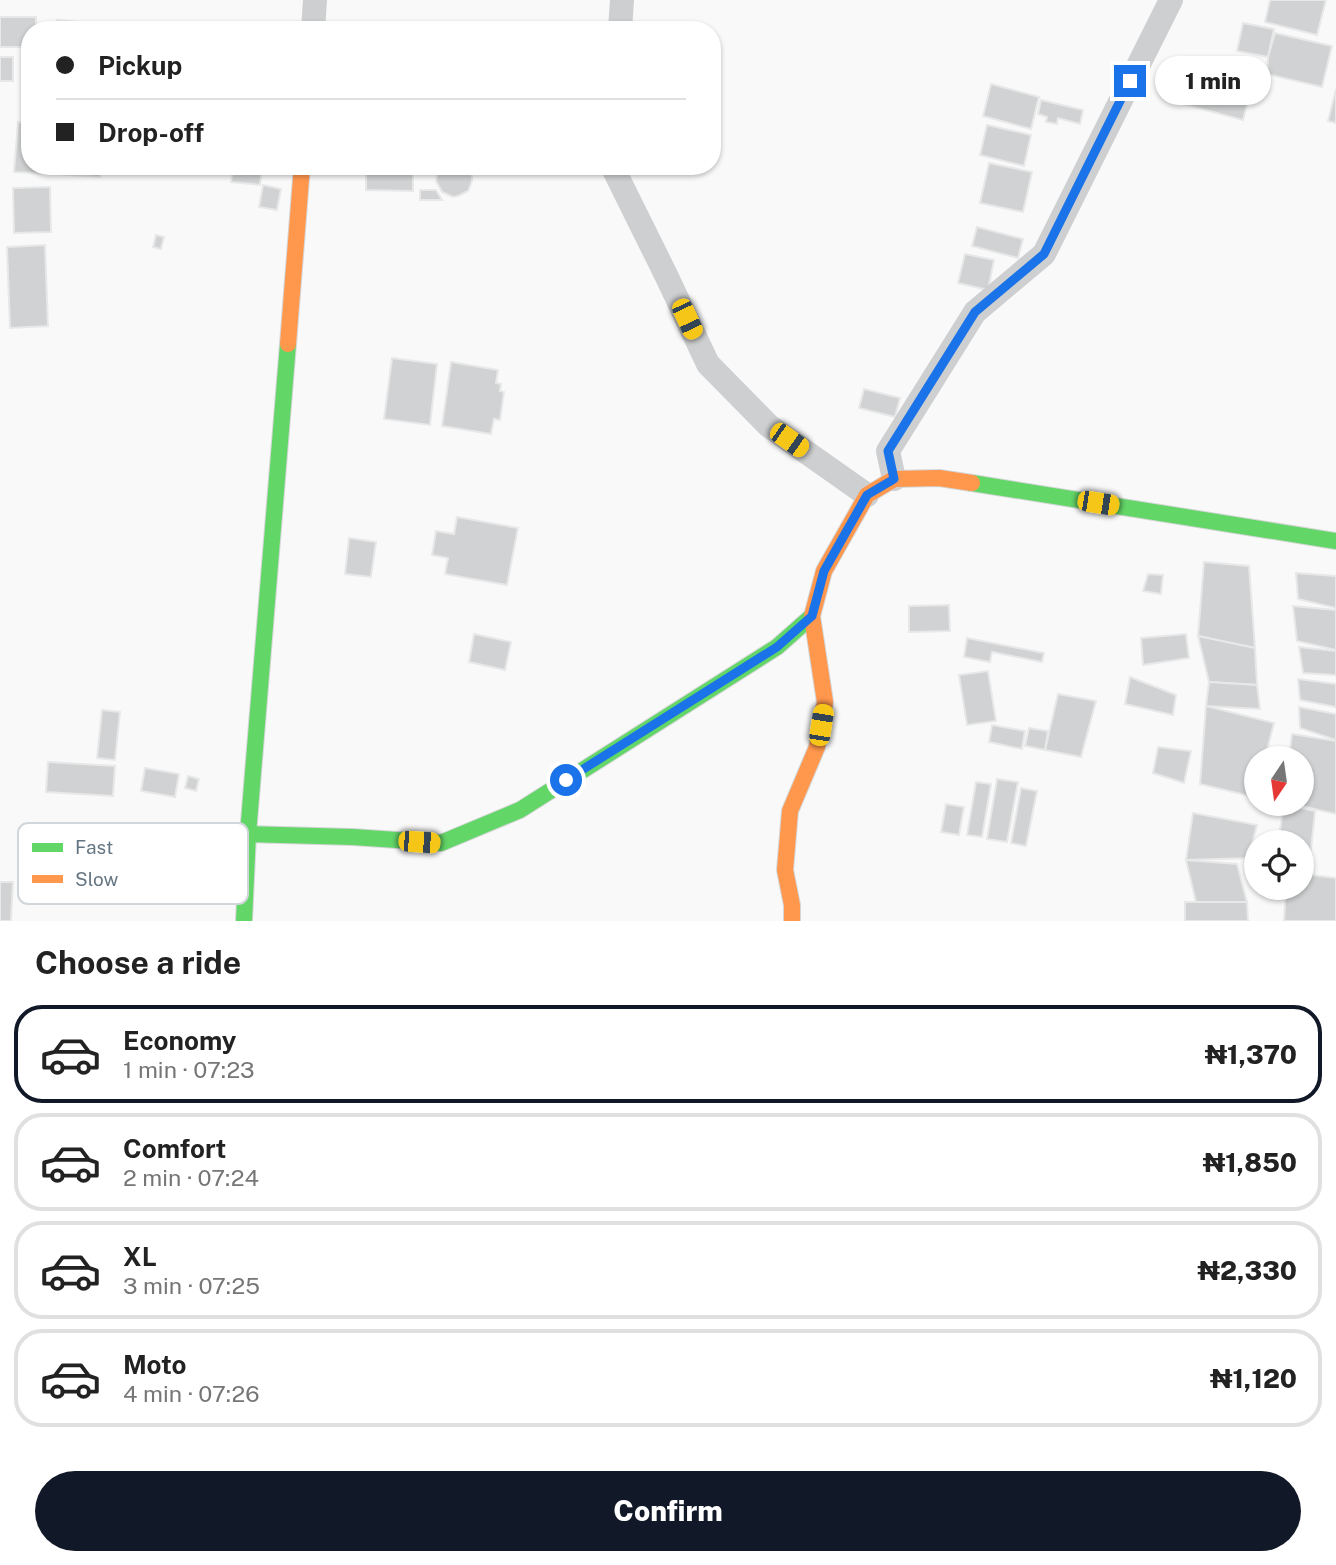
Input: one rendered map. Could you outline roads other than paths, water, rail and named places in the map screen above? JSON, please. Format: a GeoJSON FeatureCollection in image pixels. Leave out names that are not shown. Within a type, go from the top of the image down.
{"type":"FeatureCollection","features":[{"type":"Feature","properties":{"kind":"street"},"geometry":{"type":"LineString","coordinates":[[314,21],[315,0]]}},
{"type":"Feature","properties":{"kind":"street"},"geometry":{"type":"LineString","coordinates":[[621,21],[622,0]]}},
{"type":"Feature","properties":{"kind":"street"},"geometry":{"type":"LineString","coordinates":[[894,479],[888,451],[975,312],[1044,254],[1171,0]]}},
{"type":"Feature","properties":{"kind":"street"},"geometry":{"type":"LineString","coordinates":[[301,175],[248,835],[353,837],[441,843],[520,810],[777,647],[812,616]]}},
{"type":"Feature","properties":{"kind":"street"},"geometry":{"type":"LineString","coordinates":[[616,175],[708,364],[769,426],[867,495]]}},
{"type":"Feature","properties":{"kind":"street"},"geometry":{"type":"LineString","coordinates":[[792,921],[792,905],[785,870],[790,811],[817,747],[825,702],[812,616],[824,571],[867,495],[894,479],[939,478],[1336,541]]}}]}
